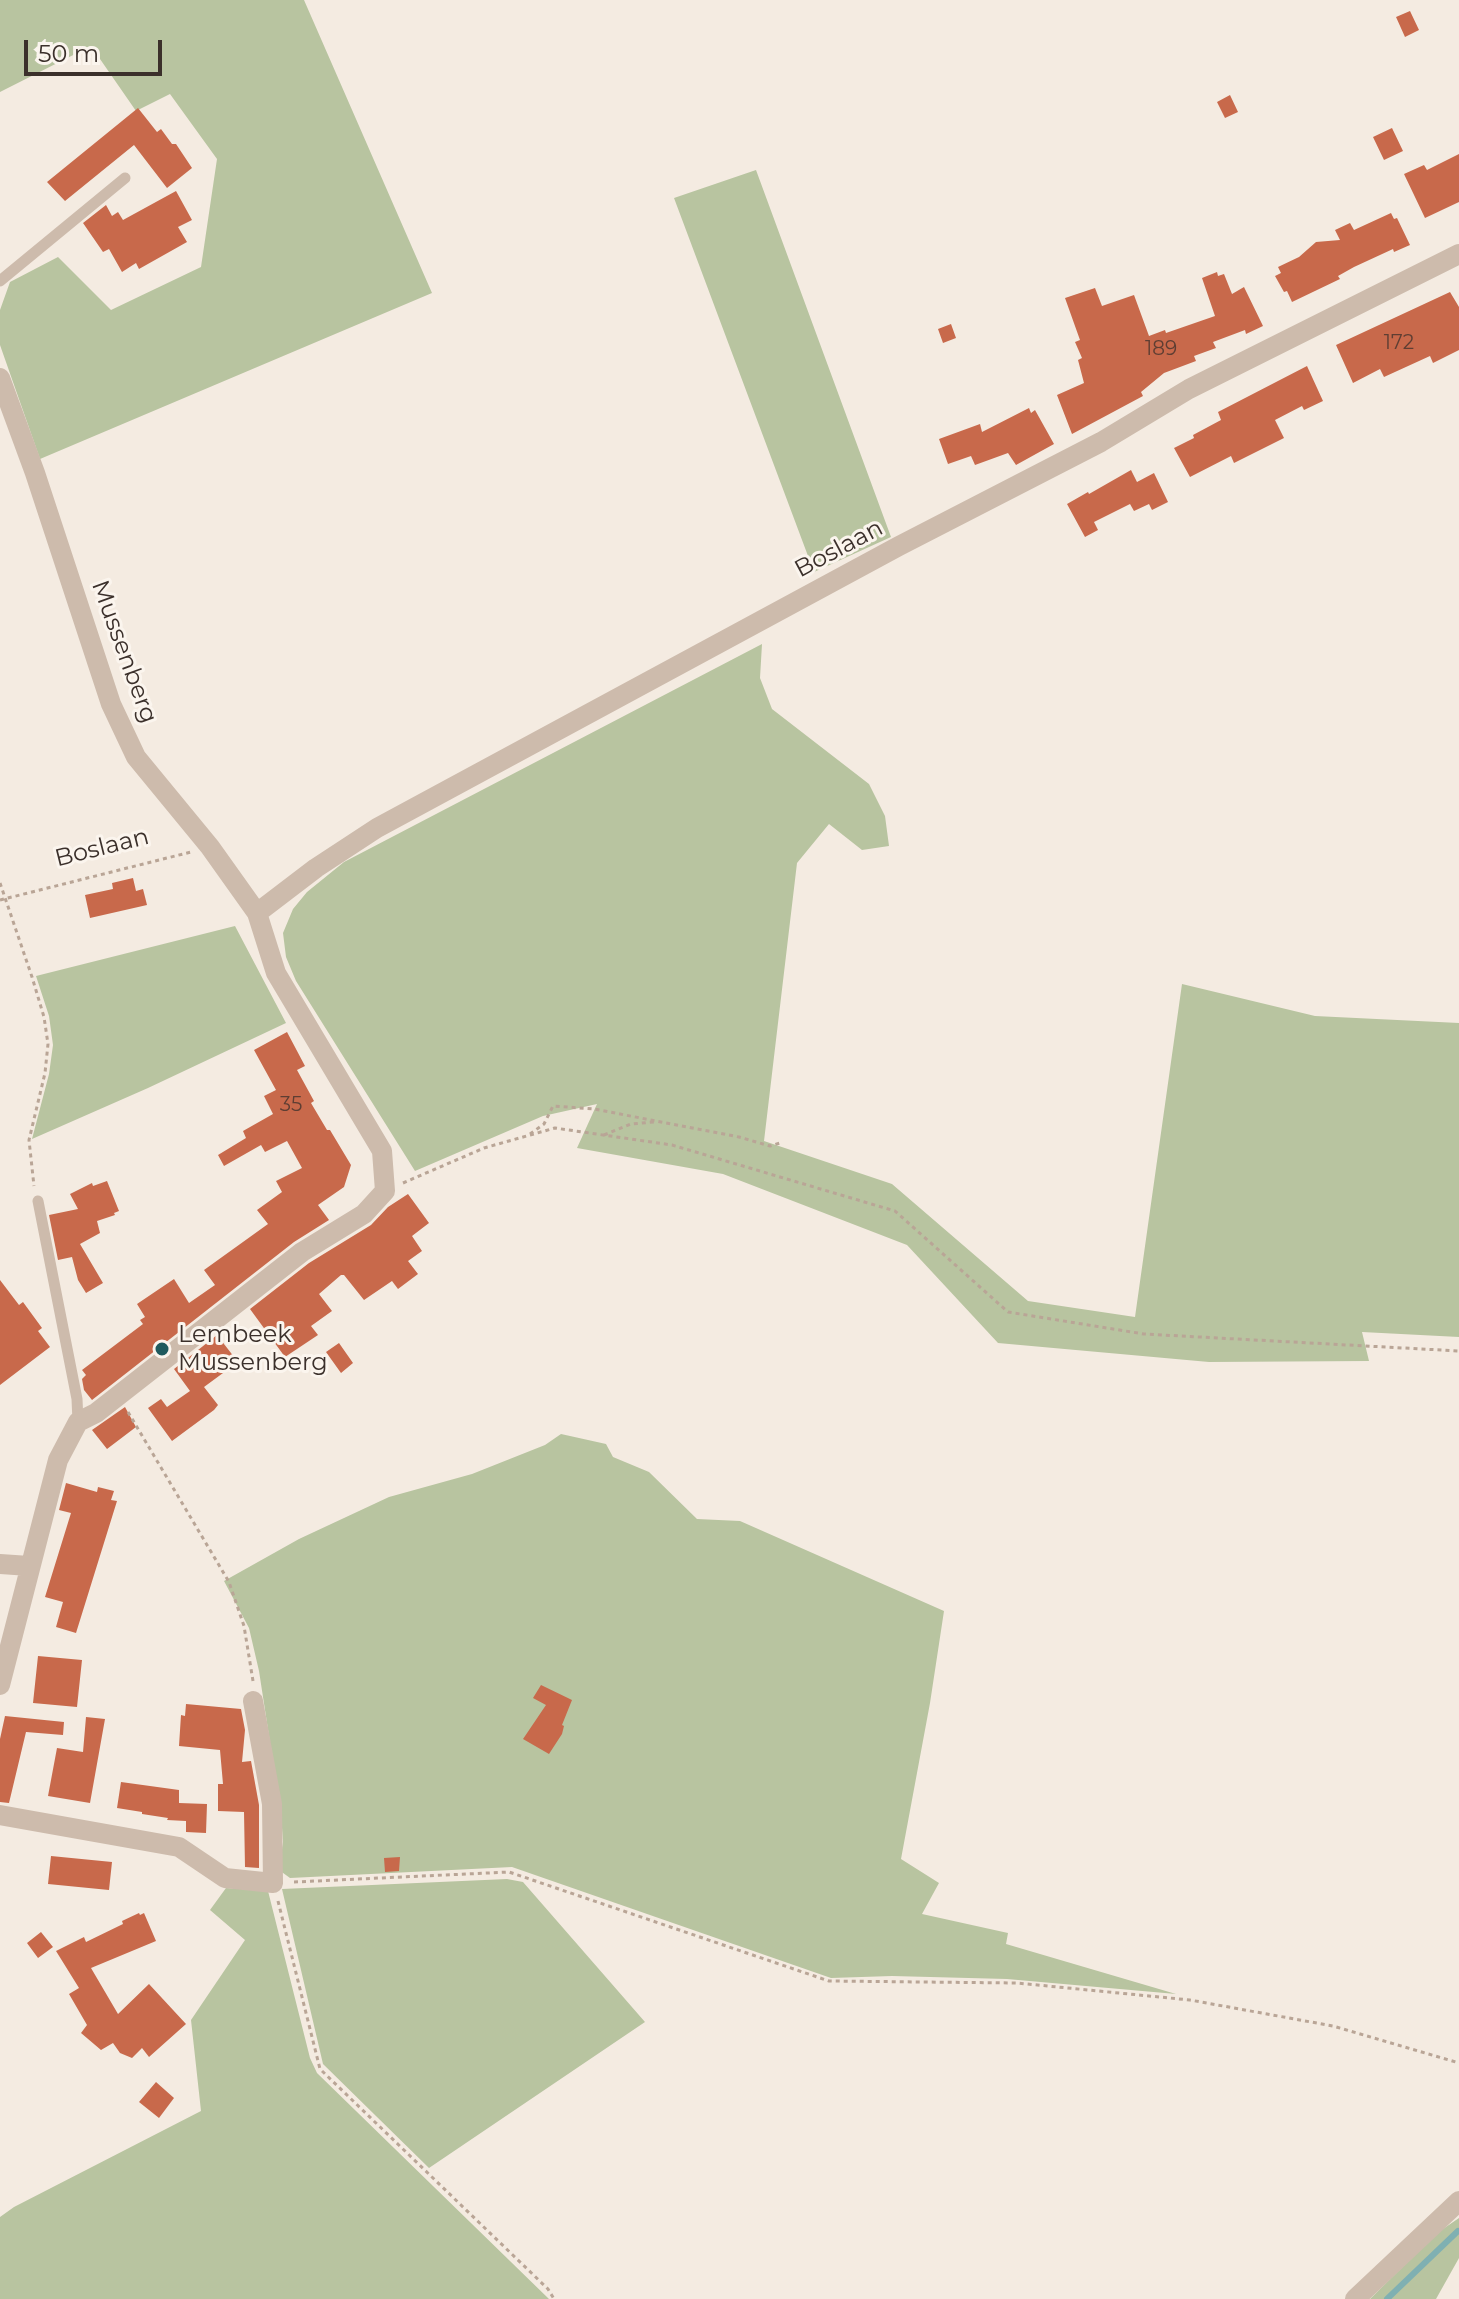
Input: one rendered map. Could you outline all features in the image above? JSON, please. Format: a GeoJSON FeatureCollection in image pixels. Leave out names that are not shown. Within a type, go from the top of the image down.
{"type":"FeatureCollection","features":[{"type":"Feature","properties":{"kind":"street","name":"Boslaan"},"geometry":{"type":"LineString","coordinates":[[257,913],[316,868],[377,828],[899,546],[1101,442],[1189,389],[1459,254]]}},
{"type":"Feature","properties":{"kind":"street","name":"Mussenberg"},"geometry":{"type":"LineString","coordinates":[[0,378],[117,717],[136,757],[210,847],[257,913],[276,973],[382,1151],[385,1191]]}},
{"type":"Feature","properties":{"kind":"street"},"geometry":{"type":"LineString","coordinates":[[0,1685],[58,1460],[78,1422],[96,1413],[302,1252],[364,1214],[385,1191]]}},
{"type":"Feature","properties":{"kind":"street"},"geometry":{"type":"LineString","coordinates":[[0,1564],[29,1566]]}},
{"type":"Feature","properties":{"kind":"street"},"geometry":{"type":"LineString","coordinates":[[0,1815],[179,1847],[225,1878],[273,1883],[272,1804],[253,1701]]}},
{"type":"Feature","properties":{"kind":"street"},"geometry":{"type":"LineString","coordinates":[[1355,2299],[1459,2201]]}},
{"type":"Feature","properties":{"kind":"lane"},"geometry":{"type":"LineString","coordinates":[[0,281],[125,178]]}},
{"type":"Feature","properties":{"kind":"lane"},"geometry":{"type":"LineString","coordinates":[[38,1201],[77,1399],[78,1422]]}},
{"type":"Feature","properties":{"kind":"path","name":"Boslaan"},"geometry":{"type":"LineString","coordinates":[[2,899],[210,847]]}},
{"type":"Feature","properties":{"kind":"path"},"geometry":{"type":"LineString","coordinates":[[0,883],[2,899],[44,1017],[48,1044],[45,1073],[29,1140],[38,1201]]}},
{"type":"Feature","properties":{"kind":"path"},"geometry":{"type":"LineString","coordinates":[[527,1136],[544,1124],[553,1106],[594,1109],[660,1121],[770,1146],[780,1143]]}},
{"type":"Feature","properties":{"kind":"path"},"geometry":{"type":"LineString","coordinates":[[604,1135],[631,1124],[660,1121]]}},
{"type":"Feature","properties":{"kind":"path"},"geometry":{"type":"LineString","coordinates":[[385,1191],[484,1148],[555,1128],[672,1145],[895,1211],[1008,1312],[1144,1334],[1459,1351]]}},
{"type":"Feature","properties":{"kind":"path"},"geometry":{"type":"LineString","coordinates":[[119,1395],[229,1582],[244,1626],[252,1667],[253,1701]]}},
{"type":"Feature","properties":{"kind":"path"},"geometry":{"type":"LineString","coordinates":[[554,2299],[548,2289],[320,2069],[273,1883],[509,1872],[829,1981],[1017,1983],[1190,2000],[1333,2026],[1459,2063]]}},
{"type":"Feature","properties":{"kind":"green space"},"geometry":{"type":"Polygon","coordinates":[[[0,0],[304,0],[432,293],[40,459],[0,345],[0,310],[10,282],[58,257],[111,310],[201,267],[217,159],[170,94],[136,111],[91,46],[0,92],[0,0]]]}},
{"type":"Feature","properties":{"kind":"green space"},"geometry":{"type":"Polygon","coordinates":[[[756,170],[891,537],[814,572],[674,198],[756,170]]]}},
{"type":"Feature","properties":{"kind":"green space"},"geometry":{"type":"Polygon","coordinates":[[[762,644],[760,678],[772,709],[869,784],[885,816],[889,846],[862,850],[829,824],[797,863],[764,1141],[892,1184],[1028,1301],[1135,1317],[1182,984],[1315,1016],[1459,1023],[1459,1337],[1362,1332],[1369,1361],[1209,1362],[998,1343],[907,1245],[723,1174],[577,1148],[597,1104],[543,1116],[415,1171],[296,981],[286,957],[283,933],[293,909],[307,892],[344,862],[762,644]]]}},
{"type":"Feature","properties":{"kind":"green space"},"geometry":{"type":"Polygon","coordinates":[[[235,926],[286,1023],[32,1139],[49,1074],[53,1045],[49,1016],[36,976],[235,926]]]}},
{"type":"Feature","properties":{"kind":"green space"},"geometry":{"type":"Polygon","coordinates":[[[561,1434],[606,1444],[613,1457],[649,1472],[697,1519],[740,1521],[944,1611],[901,1859],[939,1883],[922,1914],[1008,1933],[1006,1944],[1176,1994],[1007,1979],[831,1978],[512,1867],[290,1878],[279,1870],[283,1842],[281,1814],[259,1671],[249,1628],[224,1581],[299,1539],[389,1497],[472,1474],[545,1445],[561,1434]]]}},
{"type":"Feature","properties":{"kind":"green space"},"geometry":{"type":"Polygon","coordinates":[[[507,1879],[523,1882],[645,2022],[429,2168],[323,2064],[282,1889],[507,1879]]]}},
{"type":"Feature","properties":{"kind":"green space"},"geometry":{"type":"Polygon","coordinates":[[[226,1888],[268,1891],[310,2058],[317,2073],[549,2299],[0,2299],[0,2217],[201,2111],[191,2020],[245,1940],[210,1910],[226,1888]]]}},
{"type":"Feature","properties":{"kind":"green space"},"geometry":{"type":"Polygon","coordinates":[[[1459,2218],[1459,2258],[1436,2299],[1370,2299],[1437,2233],[1459,2218]]]}},
{"type":"Feature","properties":{"kind":"building"},"geometry":{"type":"Polygon","coordinates":[[[1410,11],[1419,30],[1405,37],[1396,17],[1410,11]]]}},
{"type":"Feature","properties":{"kind":"building"},"geometry":{"type":"Polygon","coordinates":[[[1230,95],[1238,112],[1225,118],[1217,102],[1230,95]]]}},
{"type":"Feature","properties":{"kind":"building"},"geometry":{"type":"Polygon","coordinates":[[[138,108],[157,132],[161,129],[172,144],[176,144],[192,168],[167,188],[134,145],[65,201],[47,182],[138,108]]]}},
{"type":"Feature","properties":{"kind":"building"},"geometry":{"type":"Polygon","coordinates":[[[1392,128],[1403,151],[1384,160],[1373,137],[1392,128]]]}},
{"type":"Feature","properties":{"kind":"building"},"geometry":{"type":"Polygon","coordinates":[[[1459,154],[1459,202],[1425,218],[1404,174],[1424,165],[1427,170],[1459,154]]]}},
{"type":"Feature","properties":{"kind":"building"},"geometry":{"type":"Polygon","coordinates":[[[176,191],[192,220],[178,227],[187,242],[139,269],[136,263],[122,272],[109,249],[103,252],[83,223],[106,205],[112,216],[118,212],[123,220],[176,191]]]}},
{"type":"Feature","properties":{"kind":"building"},"geometry":{"type":"Polygon","coordinates":[[[1391,213],[1394,219],[1397,218],[1410,245],[1394,252],[1393,249],[1354,267],[1338,276],[1340,279],[1292,302],[1275,276],[1281,273],[1278,267],[1299,257],[1316,242],[1340,240],[1335,230],[1350,223],[1354,230],[1391,213]]]}},
{"type":"Feature","properties":{"kind":"building"},"geometry":{"type":"Polygon","coordinates":[[[1217,272],[1218,276],[1224,274],[1232,294],[1244,287],[1263,326],[1246,334],[1245,330],[1213,342],[1216,348],[1194,356],[1196,361],[1164,373],[1141,392],[1143,396],[1072,434],[1057,395],[1084,383],[1078,360],[1082,358],[1075,342],[1080,340],[1065,298],[1095,288],[1102,306],[1134,295],[1149,336],[1215,316],[1202,278],[1217,272]]]}},
{"type":"Feature","properties":{"kind":"building"},"geometry":{"type":"Polygon","coordinates":[[[1450,292],[1459,307],[1459,350],[1433,363],[1430,356],[1384,377],[1380,369],[1353,383],[1336,345],[1450,292]]]}},
{"type":"Feature","properties":{"kind":"building"},"geometry":{"type":"Polygon","coordinates":[[[951,324],[956,338],[943,343],[938,329],[951,324]]]}},
{"type":"Feature","properties":{"kind":"building"},"geometry":{"type":"Polygon","coordinates":[[[1307,366],[1323,401],[1304,410],[1302,406],[1275,420],[1284,438],[1234,463],[1231,456],[1190,477],[1174,448],[1221,420],[1218,412],[1307,366]]]}},
{"type":"Feature","properties":{"kind":"building"},"geometry":{"type":"Polygon","coordinates":[[[1029,408],[1031,413],[1035,410],[1054,444],[1016,465],[1008,453],[975,465],[971,456],[948,464],[939,439],[980,424],[982,432],[1029,408]]]}},
{"type":"Feature","properties":{"kind":"building"},"geometry":{"type":"Polygon","coordinates":[[[1131,470],[1137,482],[1154,473],[1168,502],[1152,510],[1149,504],[1134,511],[1130,504],[1094,522],[1098,530],[1085,537],[1067,504],[1131,470]]]}},
{"type":"Feature","properties":{"kind":"building"},"geometry":{"type":"Polygon","coordinates":[[[133,878],[136,891],[143,889],[147,905],[90,918],[85,895],[113,889],[112,883],[133,878]]]}},
{"type":"Feature","properties":{"kind":"building"},"geometry":{"type":"Polygon","coordinates":[[[287,1032],[305,1066],[297,1070],[314,1101],[311,1103],[351,1165],[344,1187],[318,1205],[329,1220],[294,1242],[92,1400],[84,1390],[82,1379],[86,1375],[82,1370],[143,1324],[140,1320],[145,1317],[137,1304],[174,1279],[189,1303],[215,1285],[204,1270],[268,1224],[257,1210],[282,1192],[276,1181],[302,1168],[287,1141],[265,1152],[261,1145],[224,1166],[218,1155],[246,1138],[243,1131],[273,1114],[264,1096],[276,1090],[254,1050],[287,1032]]]}},
{"type":"Feature","properties":{"kind":"building"},"geometry":{"type":"Polygon","coordinates":[[[107,1181],[119,1211],[97,1221],[100,1233],[80,1244],[103,1283],[86,1293],[78,1280],[72,1257],[58,1260],[49,1215],[78,1209],[70,1194],[92,1183],[93,1186],[107,1181]]]}},
{"type":"Feature","properties":{"kind":"building"},"geometry":{"type":"Polygon","coordinates":[[[408,1194],[429,1223],[412,1236],[422,1251],[408,1261],[418,1274],[398,1289],[392,1281],[364,1300],[341,1275],[319,1294],[332,1311],[311,1326],[318,1335],[285,1357],[250,1309],[309,1263],[371,1225],[388,1207],[408,1194]]]}},
{"type":"Feature","properties":{"kind":"building"},"geometry":{"type":"Polygon","coordinates":[[[0,1280],[19,1305],[23,1302],[42,1328],[38,1331],[50,1347],[0,1385],[0,1280]]]}},
{"type":"Feature","properties":{"kind":"building"},"geometry":{"type":"Polygon","coordinates":[[[217,1335],[238,1362],[204,1387],[218,1405],[214,1410],[172,1441],[148,1408],[161,1399],[167,1407],[190,1391],[174,1369],[217,1335]]]}},
{"type":"Feature","properties":{"kind":"building"},"geometry":{"type":"Polygon","coordinates":[[[339,1343],[353,1363],[341,1373],[326,1352],[339,1343]]]}},
{"type":"Feature","properties":{"kind":"building"},"geometry":{"type":"Polygon","coordinates":[[[125,1407],[136,1427],[107,1449],[92,1430],[125,1407]]]}},
{"type":"Feature","properties":{"kind":"building"},"geometry":{"type":"Polygon","coordinates":[[[66,1483],[97,1492],[98,1487],[114,1491],[111,1500],[117,1501],[76,1633],[56,1627],[63,1602],[45,1597],[71,1513],[59,1510],[66,1483]]]}},
{"type":"Feature","properties":{"kind":"building"},"geometry":{"type":"Polygon","coordinates":[[[38,1656],[82,1660],[77,1707],[33,1703],[38,1656]]]}},
{"type":"Feature","properties":{"kind":"building"},"geometry":{"type":"Polygon","coordinates":[[[541,1685],[572,1700],[562,1725],[562,1734],[549,1754],[523,1739],[546,1705],[533,1698],[541,1685]]]}},
{"type":"Feature","properties":{"kind":"building"},"geometry":{"type":"Polygon","coordinates":[[[186,1704],[241,1709],[245,1730],[242,1762],[251,1761],[259,1805],[259,1868],[245,1867],[244,1812],[218,1811],[218,1784],[223,1784],[220,1750],[179,1746],[181,1715],[185,1716],[186,1704]]]}},
{"type":"Feature","properties":{"kind":"building"},"geometry":{"type":"Polygon","coordinates":[[[5,1716],[64,1722],[63,1735],[26,1732],[9,1803],[0,1802],[0,1739],[5,1716]]]}},
{"type":"Feature","properties":{"kind":"building"},"geometry":{"type":"Polygon","coordinates":[[[86,1717],[105,1719],[90,1803],[48,1796],[57,1748],[83,1752],[86,1717]]]}},
{"type":"Feature","properties":{"kind":"building"},"geometry":{"type":"Polygon","coordinates":[[[121,1782],[179,1790],[179,1803],[207,1804],[206,1833],[186,1832],[186,1821],[167,1820],[117,1808],[121,1782]]]}},
{"type":"Feature","properties":{"kind":"building"},"geometry":{"type":"Polygon","coordinates":[[[51,1856],[112,1862],[109,1890],[48,1884],[51,1856]]]}},
{"type":"Feature","properties":{"kind":"building"},"geometry":{"type":"Polygon","coordinates":[[[400,1857],[399,1871],[385,1872],[384,1858],[400,1857]]]}},
{"type":"Feature","properties":{"kind":"building"},"geometry":{"type":"Polygon","coordinates":[[[144,1913],[156,1941],[91,1968],[118,2014],[149,1984],[186,2024],[149,2057],[142,2048],[132,2058],[120,2053],[113,2043],[101,2050],[81,2033],[87,2025],[69,1994],[79,1988],[56,1951],[84,1937],[86,1942],[144,1913]]]}},
{"type":"Feature","properties":{"kind":"building"},"geometry":{"type":"Polygon","coordinates":[[[41,1932],[53,1947],[38,1958],[27,1943],[41,1932]]]}},
{"type":"Feature","properties":{"kind":"building"},"geometry":{"type":"Polygon","coordinates":[[[156,2082],[174,2098],[159,2118],[139,2102],[156,2082]]]}},
{"type":"Feature","properties":{"kind":"waterway"},"geometry":{"type":"LineString","coordinates":[[1387,2299],[1458,2231]]}},
{"type":"Feature","properties":{"kind":"place","name":"Lembeek Mussenberg"},"geometry":{"type":"Point","coordinates":[162,1349]}}]}
